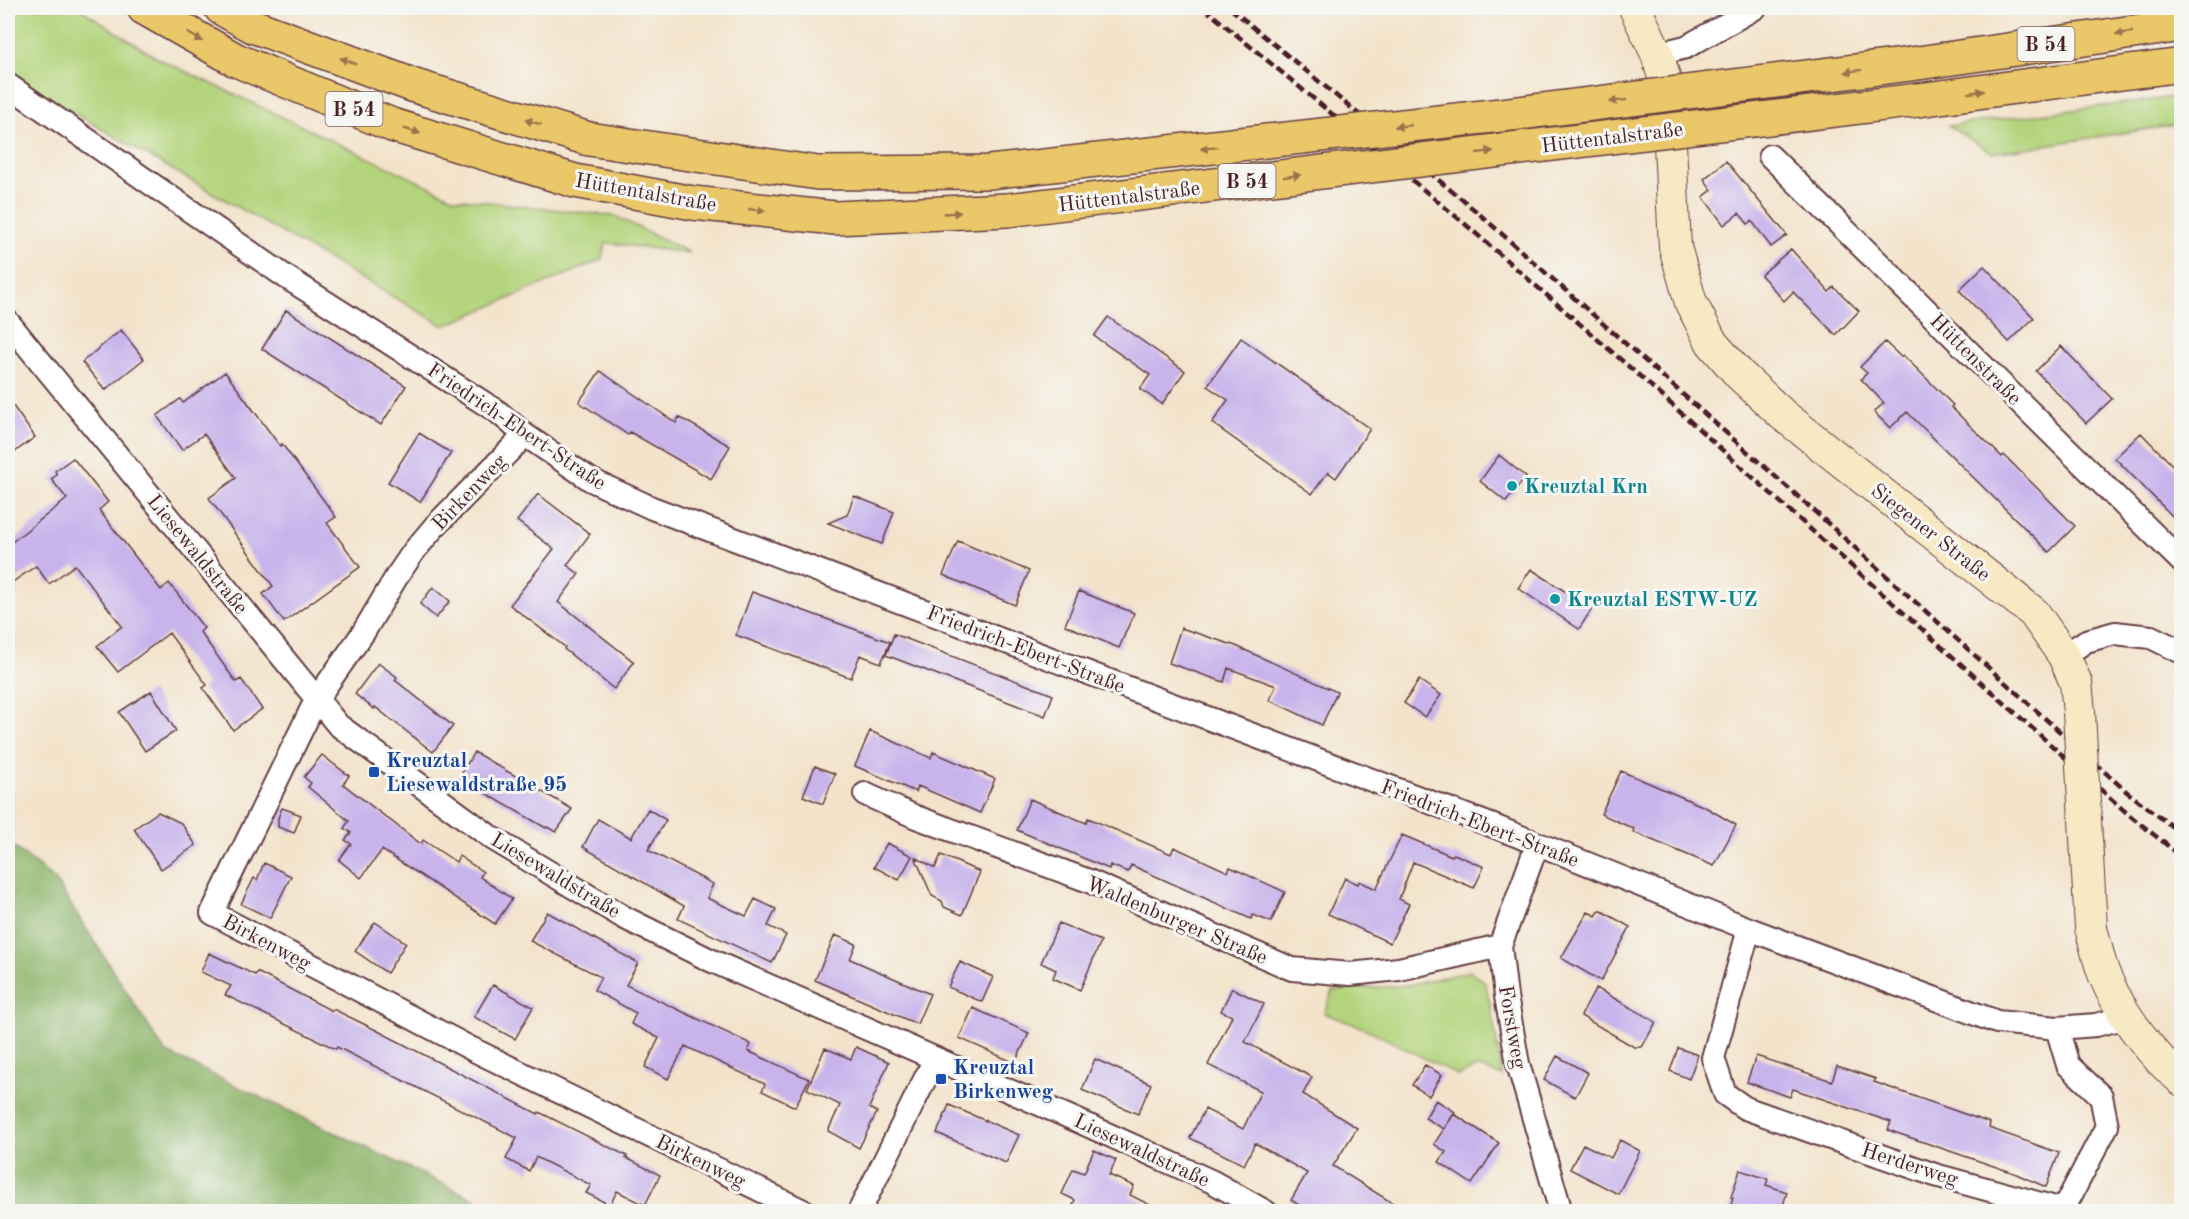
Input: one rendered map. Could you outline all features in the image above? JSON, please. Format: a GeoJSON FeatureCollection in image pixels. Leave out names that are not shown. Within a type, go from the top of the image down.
{"type":"FeatureCollection","features":[{"type":"Feature","properties":{"kind":"highway","name":"Hüttentalstraße"},"geometry":{"type":"LineString","coordinates":[[144,8],[236,60],[392,125],[575,181],[693,203],[835,218],[1007,210],[1918,100],[2181,64]]}},
{"type":"Feature","properties":{"kind":"highway","name":"Hüttentalstraße"},"geometry":{"type":"LineString","coordinates":[[221,8],[253,26],[415,86],[589,139],[818,174],[989,172],[1519,113],[1911,64],[2181,25]]}},
{"type":"Feature","properties":{"kind":"main road","name":"Siegener Straße"},"geometry":{"type":"LineString","coordinates":[[1635,8],[1657,54],[1664,77],[1668,103],[1676,247],[1691,303],[1712,343],[1740,375],[1783,415],[2034,613],[2064,656],[2076,683],[2079,712],[2091,928],[2106,981],[2127,1017],[2165,1067],[2181,1080]]}},
{"type":"Feature","properties":{"kind":"street"},"geometry":{"type":"LineString","coordinates":[[1657,54],[1686,47],[1755,8]]}},
{"type":"Feature","properties":{"kind":"street","name":"Friedrich-Ebert-Straße"},"geometry":{"type":"LineString","coordinates":[[8,85],[286,277],[498,412],[525,435],[591,480],[652,508],[1537,844],[1749,929],[1997,1022],[2057,1028],[2096,1025],[2127,1017]]}},
{"type":"Feature","properties":{"kind":"street","name":"Hüttenstraße"},"geometry":{"type":"LineString","coordinates":[[1770,156],[2181,562]]}},
{"type":"Feature","properties":{"kind":"street","name":"Liesewaldstraße"},"geometry":{"type":"LineString","coordinates":[[8,322],[338,725],[492,838],[625,918],[710,960],[1213,1182],[1266,1212]]}},
{"type":"Feature","properties":{"kind":"street","name":"Birkenweg"},"geometry":{"type":"LineString","coordinates":[[525,435],[450,510],[414,551],[363,633],[316,700],[212,913],[472,1049],[805,1212]]}},
{"type":"Feature","properties":{"kind":"street"},"geometry":{"type":"LineString","coordinates":[[2064,656],[2086,641],[2115,633],[2151,637],[2181,652]]}},
{"type":"Feature","properties":{"kind":"street","name":"Waldenburger Straße"},"geometry":{"type":"LineString","coordinates":[[865,794],[916,817],[1089,881],[1292,969],[1350,974],[1399,969],[1500,946]]}},
{"type":"Feature","properties":{"kind":"street","name":"Forstweg"},"geometry":{"type":"LineString","coordinates":[[1537,844],[1500,946],[1518,1064],[1561,1212]]}},
{"type":"Feature","properties":{"kind":"street","name":"Herderweg"},"geometry":{"type":"LineString","coordinates":[[1749,929],[1713,1058],[1725,1094],[1745,1108],[1935,1175],[2063,1210],[2107,1126],[2101,1096],[2068,1065],[2057,1028]]}},
{"type":"Feature","properties":{"kind":"street"},"geometry":{"type":"LineString","coordinates":[[859,1212],[935,1059]]}},
{"type":"Feature","properties":{"kind":"green space"},"geometry":{"type":"Polygon","coordinates":[[[8,8],[79,8],[157,58],[454,198],[615,216],[690,253],[606,243],[601,260],[444,326],[8,75],[8,8]]]}},
{"type":"Feature","properties":{"kind":"green space"},"geometry":{"type":"Polygon","coordinates":[[[2181,96],[2181,124],[1993,153],[1948,126],[2181,96]]]}},
{"type":"Feature","properties":{"kind":"green space"},"geometry":{"type":"Polygon","coordinates":[[[8,842],[55,880],[165,1052],[500,1211],[8,1211],[8,842]]]}},
{"type":"Feature","properties":{"kind":"green space"},"geometry":{"type":"Polygon","coordinates":[[[1470,971],[1485,982],[1502,1076],[1477,1067],[1459,1076],[1371,1031],[1324,1013],[1333,991],[1409,985],[1470,971]]]}},
{"type":"Feature","properties":{"kind":"building"},"geometry":{"type":"Polygon","coordinates":[[[1726,161],[1787,235],[1771,247],[1752,221],[1748,224],[1739,213],[1724,225],[1703,197],[1712,190],[1704,179],[1726,161]]]}},
{"type":"Feature","properties":{"kind":"building"},"geometry":{"type":"Polygon","coordinates":[[[1791,249],[1829,292],[1834,287],[1859,311],[1836,335],[1793,292],[1784,301],[1761,275],[1791,249]]]}},
{"type":"Feature","properties":{"kind":"building"},"geometry":{"type":"Polygon","coordinates":[[[1984,266],[2034,318],[2009,342],[1959,290],[1984,266]]]}},
{"type":"Feature","properties":{"kind":"building"},"geometry":{"type":"Polygon","coordinates":[[[286,310],[406,386],[381,425],[262,349],[286,310]]]}},
{"type":"Feature","properties":{"kind":"building"},"geometry":{"type":"Polygon","coordinates":[[[1108,317],[1185,371],[1162,404],[1140,389],[1150,375],[1094,336],[1108,317]]]}},
{"type":"Feature","properties":{"kind":"building"},"geometry":{"type":"Polygon","coordinates":[[[121,330],[144,359],[105,390],[82,362],[121,330]]]}},
{"type":"Feature","properties":{"kind":"building"},"geometry":{"type":"Polygon","coordinates":[[[1241,338],[1370,429],[1336,478],[1328,472],[1312,494],[1212,423],[1228,400],[1207,386],[1241,338]]]}},
{"type":"Feature","properties":{"kind":"building"},"geometry":{"type":"Polygon","coordinates":[[[1885,342],[1901,357],[1903,355],[1953,405],[1951,407],[2002,457],[2004,455],[2075,526],[2049,552],[1907,412],[1890,428],[1874,412],[1884,403],[1861,379],[1867,373],[1860,367],[1885,342]]]}},
{"type":"Feature","properties":{"kind":"building"},"geometry":{"type":"Polygon","coordinates":[[[2061,346],[2112,399],[2086,423],[2036,371],[2061,346]]]}},
{"type":"Feature","properties":{"kind":"building"},"geometry":{"type":"Polygon","coordinates":[[[600,371],[676,423],[679,417],[730,446],[711,479],[630,432],[628,435],[579,402],[600,371]]]}},
{"type":"Feature","properties":{"kind":"building"},"geometry":{"type":"Polygon","coordinates":[[[225,372],[336,517],[327,523],[360,567],[284,622],[263,594],[273,586],[209,498],[236,478],[204,434],[182,450],[157,416],[180,399],[183,403],[225,372]]]}},
{"type":"Feature","properties":{"kind":"building"},"geometry":{"type":"Polygon","coordinates":[[[8,399],[35,437],[8,457],[8,399]]]}},
{"type":"Feature","properties":{"kind":"building"},"geometry":{"type":"Polygon","coordinates":[[[419,433],[451,453],[420,502],[388,482],[419,433]]]}},
{"type":"Feature","properties":{"kind":"building"},"geometry":{"type":"Polygon","coordinates":[[[2141,433],[2181,474],[2181,525],[2115,458],[2141,433]]]}},
{"type":"Feature","properties":{"kind":"building","name":"Kreuztal Krn"},"geometry":{"type":"Polygon","coordinates":[[[1499,455],[1526,477],[1506,502],[1480,481],[1499,455]]]}},
{"type":"Feature","properties":{"kind":"building"},"geometry":{"type":"Polygon","coordinates":[[[73,458],[108,502],[99,510],[161,590],[169,583],[204,628],[200,632],[236,682],[241,679],[262,709],[233,730],[203,688],[207,685],[169,633],[118,672],[97,646],[122,626],[75,565],[49,584],[36,566],[8,585],[8,545],[67,499],[51,479],[57,475],[55,471],[73,458]]]}},
{"type":"Feature","properties":{"kind":"building"},"geometry":{"type":"Polygon","coordinates":[[[538,494],[590,534],[567,565],[579,574],[558,602],[634,662],[614,689],[564,649],[565,647],[510,605],[554,549],[517,521],[538,494]]]}},
{"type":"Feature","properties":{"kind":"building"},"geometry":{"type":"Polygon","coordinates":[[[854,496],[894,512],[882,544],[828,523],[847,515],[854,496]]]}},
{"type":"Feature","properties":{"kind":"building"},"geometry":{"type":"Polygon","coordinates":[[[958,541],[1029,571],[1015,605],[943,575],[958,541]]]}},
{"type":"Feature","properties":{"kind":"building","name":"Kreuztal ESTW-UZ"},"geometry":{"type":"Polygon","coordinates":[[[1531,569],[1592,609],[1579,629],[1518,588],[1531,569]]]}},
{"type":"Feature","properties":{"kind":"building"},"geometry":{"type":"Polygon","coordinates":[[[433,587],[450,601],[436,618],[420,604],[433,587]]]}},
{"type":"Feature","properties":{"kind":"building"},"geometry":{"type":"Polygon","coordinates":[[[1079,591],[1134,613],[1119,648],[1065,625],[1079,591]]]}},
{"type":"Feature","properties":{"kind":"building"},"geometry":{"type":"Polygon","coordinates":[[[752,592],[890,642],[881,663],[860,655],[851,678],[736,635],[752,592]]]}},
{"type":"Feature","properties":{"kind":"building"},"geometry":{"type":"Polygon","coordinates":[[[1181,628],[1236,646],[1337,692],[1322,725],[1269,700],[1276,686],[1228,668],[1224,682],[1169,663],[1181,628]]]}},
{"type":"Feature","properties":{"kind":"building"},"geometry":{"type":"Polygon","coordinates":[[[894,634],[1053,695],[1045,716],[886,655],[894,634]]]}},
{"type":"Feature","properties":{"kind":"building"},"geometry":{"type":"Polygon","coordinates":[[[378,663],[397,677],[395,680],[453,726],[433,752],[355,694],[378,663]]]}},
{"type":"Feature","properties":{"kind":"building"},"geometry":{"type":"Polygon","coordinates":[[[1419,680],[1441,695],[1425,717],[1404,703],[1419,680]]]}},
{"type":"Feature","properties":{"kind":"building"},"geometry":{"type":"Polygon","coordinates":[[[151,691],[176,731],[145,751],[119,712],[151,691]]]}},
{"type":"Feature","properties":{"kind":"building"},"geometry":{"type":"Polygon","coordinates":[[[870,731],[931,758],[933,752],[995,779],[980,813],[918,786],[916,792],[855,766],[870,731]]]}},
{"type":"Feature","properties":{"kind":"building"},"geometry":{"type":"Polygon","coordinates":[[[474,752],[572,809],[556,832],[459,778],[474,752]]]}},
{"type":"Feature","properties":{"kind":"building"},"geometry":{"type":"Polygon","coordinates":[[[322,755],[349,776],[343,784],[421,844],[423,840],[456,862],[459,856],[483,872],[480,877],[512,899],[495,924],[382,850],[361,878],[339,860],[351,844],[345,840],[351,833],[344,828],[349,821],[308,787],[311,783],[304,777],[322,755]]]}},
{"type":"Feature","properties":{"kind":"building"},"geometry":{"type":"Polygon","coordinates":[[[815,766],[835,774],[823,804],[803,796],[815,766]]]}},
{"type":"Feature","properties":{"kind":"building"},"geometry":{"type":"Polygon","coordinates":[[[1621,771],[1707,808],[1736,825],[1714,866],[1633,832],[1634,829],[1601,814],[1621,771]]]}},
{"type":"Feature","properties":{"kind":"building"},"geometry":{"type":"Polygon","coordinates":[[[1030,799],[1086,823],[1088,818],[1171,854],[1174,847],[1228,872],[1230,867],[1285,892],[1271,922],[1253,915],[1251,919],[1131,865],[1128,872],[1110,865],[1109,869],[1017,830],[1030,799]]]}},
{"type":"Feature","properties":{"kind":"building"},"geometry":{"type":"Polygon","coordinates":[[[282,808],[301,815],[294,833],[278,827],[278,818],[282,808]]]}},
{"type":"Feature","properties":{"kind":"building"},"geometry":{"type":"Polygon","coordinates":[[[648,809],[666,820],[648,850],[713,884],[707,898],[746,916],[755,899],[776,909],[768,926],[786,935],[772,963],[678,919],[684,906],[583,847],[598,819],[631,838],[648,809]]]}},
{"type":"Feature","properties":{"kind":"building"},"geometry":{"type":"Polygon","coordinates":[[[158,812],[181,823],[196,845],[161,869],[134,829],[158,812]]]}},
{"type":"Feature","properties":{"kind":"building"},"geometry":{"type":"Polygon","coordinates":[[[1402,835],[1484,867],[1474,888],[1413,862],[1399,899],[1409,904],[1390,943],[1328,914],[1345,878],[1358,884],[1359,881],[1376,889],[1402,835]]]}},
{"type":"Feature","properties":{"kind":"building"},"geometry":{"type":"Polygon","coordinates":[[[887,843],[912,856],[899,880],[874,867],[887,843]]]}},
{"type":"Feature","properties":{"kind":"building"},"geometry":{"type":"Polygon","coordinates":[[[941,855],[980,872],[962,915],[944,907],[942,901],[932,896],[915,857],[935,868],[941,855]]]}},
{"type":"Feature","properties":{"kind":"building"},"geometry":{"type":"Polygon","coordinates":[[[264,863],[291,876],[270,918],[241,904],[254,878],[257,880],[264,863]]]}},
{"type":"Feature","properties":{"kind":"building"},"geometry":{"type":"Polygon","coordinates":[[[1600,910],[1630,927],[1601,981],[1561,958],[1588,912],[1596,916],[1600,910]]]}},
{"type":"Feature","properties":{"kind":"building"},"geometry":{"type":"Polygon","coordinates":[[[547,912],[638,963],[626,985],[751,1044],[748,1051],[809,1079],[795,1107],[762,1091],[765,1084],[685,1046],[668,1079],[645,1067],[659,1038],[631,1024],[636,1013],[594,990],[601,977],[530,941],[547,912]]]}},
{"type":"Feature","properties":{"kind":"building"},"geometry":{"type":"Polygon","coordinates":[[[375,922],[406,943],[387,973],[355,951],[375,922]]]}},
{"type":"Feature","properties":{"kind":"building"},"geometry":{"type":"Polygon","coordinates":[[[1059,923],[1101,941],[1080,990],[1053,978],[1056,970],[1041,963],[1059,923]]]}},
{"type":"Feature","properties":{"kind":"building"},"geometry":{"type":"Polygon","coordinates":[[[835,935],[856,944],[850,959],[930,994],[917,1024],[815,980],[835,935]]]}},
{"type":"Feature","properties":{"kind":"building"},"geometry":{"type":"Polygon","coordinates":[[[209,953],[255,975],[257,972],[332,1011],[333,1009],[378,1031],[538,1114],[539,1112],[627,1156],[626,1158],[660,1175],[645,1205],[617,1191],[610,1205],[586,1193],[591,1185],[536,1157],[529,1171],[506,1159],[517,1138],[337,1047],[336,1049],[225,995],[231,986],[201,972],[209,953]]]}},
{"type":"Feature","properties":{"kind":"building"},"geometry":{"type":"Polygon","coordinates":[[[960,962],[993,977],[982,1002],[948,987],[960,962]]]}},
{"type":"Feature","properties":{"kind":"building"},"geometry":{"type":"Polygon","coordinates":[[[493,985],[533,1007],[515,1039],[474,1017],[493,985]]]}},
{"type":"Feature","properties":{"kind":"building"},"geometry":{"type":"Polygon","coordinates":[[[1232,988],[1264,1004],[1245,1042],[1312,1077],[1303,1094],[1357,1128],[1333,1166],[1407,1212],[1310,1212],[1291,1200],[1307,1173],[1255,1143],[1244,1165],[1190,1138],[1205,1109],[1243,1129],[1261,1091],[1208,1065],[1232,1016],[1221,1011],[1232,988]]]}},
{"type":"Feature","properties":{"kind":"building"},"geometry":{"type":"Polygon","coordinates":[[[1596,988],[1656,1022],[1642,1047],[1634,1047],[1581,1016],[1596,988]]]}},
{"type":"Feature","properties":{"kind":"building"},"geometry":{"type":"Polygon","coordinates":[[[973,1008],[1029,1033],[1015,1063],[959,1038],[973,1008]]]}},
{"type":"Feature","properties":{"kind":"building"},"geometry":{"type":"Polygon","coordinates":[[[856,1047],[889,1062],[869,1108],[877,1112],[859,1148],[828,1131],[840,1105],[807,1089],[825,1048],[851,1059],[856,1047]]]}},
{"type":"Feature","properties":{"kind":"building"},"geometry":{"type":"Polygon","coordinates":[[[1678,1048],[1698,1055],[1689,1079],[1670,1071],[1678,1048]]]}},
{"type":"Feature","properties":{"kind":"building"},"geometry":{"type":"Polygon","coordinates":[[[1557,1056],[1588,1073],[1575,1097],[1544,1080],[1557,1056]]]}},
{"type":"Feature","properties":{"kind":"building"},"geometry":{"type":"Polygon","coordinates":[[[1756,1056],[1832,1081],[1837,1066],[1876,1079],[1874,1082],[1990,1123],[1989,1128],[2059,1153],[2046,1187],[2014,1173],[1888,1130],[1891,1122],[1793,1089],[1790,1097],[1747,1082],[1756,1056]]]}},
{"type":"Feature","properties":{"kind":"building"},"geometry":{"type":"Polygon","coordinates":[[[1095,1059],[1151,1084],[1138,1114],[1082,1090],[1095,1059]]]}},
{"type":"Feature","properties":{"kind":"building"},"geometry":{"type":"Polygon","coordinates":[[[1425,1065],[1442,1075],[1429,1096],[1412,1085],[1425,1065]]]}},
{"type":"Feature","properties":{"kind":"building"},"geometry":{"type":"Polygon","coordinates":[[[1436,1100],[1455,1112],[1444,1129],[1425,1118],[1436,1100]]]}},
{"type":"Feature","properties":{"kind":"building"},"geometry":{"type":"Polygon","coordinates":[[[949,1105],[1019,1135],[1006,1163],[937,1133],[949,1105]]]}},
{"type":"Feature","properties":{"kind":"building"},"geometry":{"type":"Polygon","coordinates":[[[1454,1114],[1499,1143],[1472,1184],[1439,1162],[1446,1152],[1434,1144],[1454,1114]]]}},
{"type":"Feature","properties":{"kind":"building"},"geometry":{"type":"Polygon","coordinates":[[[1620,1140],[1640,1151],[1618,1194],[1570,1169],[1583,1144],[1611,1158],[1620,1140]]]}},
{"type":"Feature","properties":{"kind":"building"},"geometry":{"type":"Polygon","coordinates":[[[1094,1150],[1116,1160],[1109,1175],[1134,1186],[1130,1195],[1164,1212],[1070,1212],[1075,1200],[1062,1194],[1073,1169],[1084,1173],[1094,1150]]]}},
{"type":"Feature","properties":{"kind":"building"},"geometry":{"type":"Polygon","coordinates":[[[1740,1170],[1768,1179],[1766,1185],[1787,1192],[1781,1212],[1729,1212],[1733,1198],[1731,1197],[1740,1170]]]}},
{"type":"Feature","properties":{"kind":"railway"},"geometry":{"type":"LineString","coordinates":[[1204,8],[1465,224],[1642,378],[2128,814],[2182,857]]}},
{"type":"Feature","properties":{"kind":"railway"},"geometry":{"type":"LineString","coordinates":[[1230,8],[1476,211],[2127,792],[2182,834]]}},
{"type":"Feature","properties":{"kind":"place","name":"Kreuztal Krn"},"geometry":{"type":"Point","coordinates":[1512,486]}},
{"type":"Feature","properties":{"kind":"place","name":"Kreuztal ESTW-UZ"},"geometry":{"type":"Point","coordinates":[1555,599]}},
{"type":"Feature","properties":{"kind":"place","name":"Kreuztal Liesewaldstraße 95"},"geometry":{"type":"Point","coordinates":[374,772]}},
{"type":"Feature","properties":{"kind":"place","name":"Kreuztal Birkenweg"},"geometry":{"type":"Point","coordinates":[941,1079]}}]}
